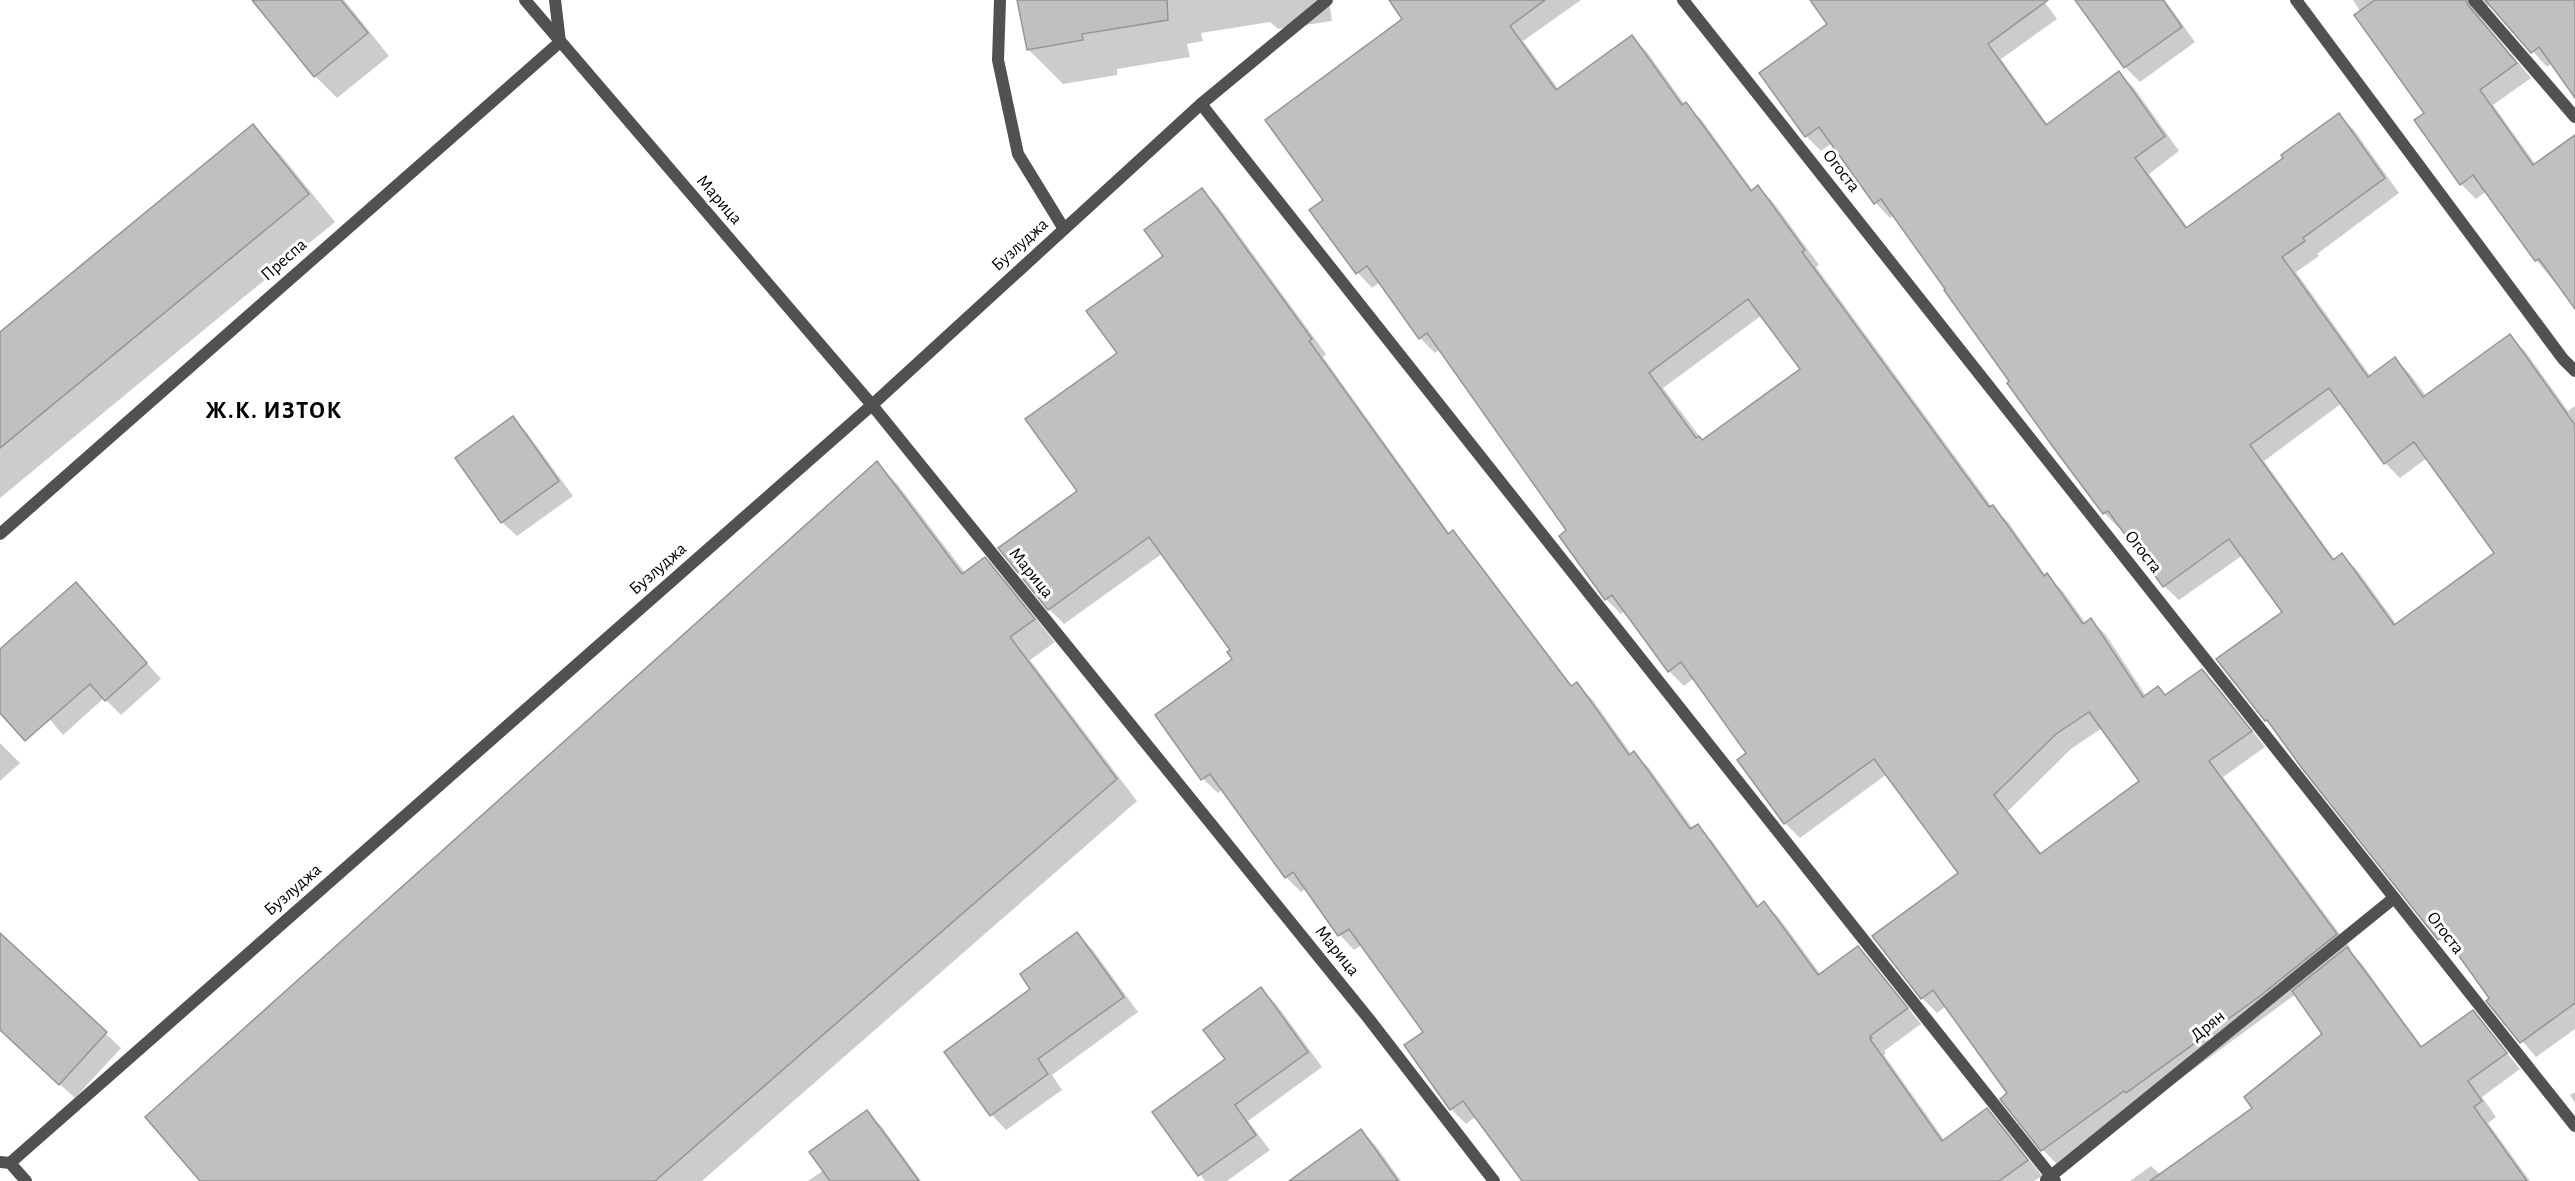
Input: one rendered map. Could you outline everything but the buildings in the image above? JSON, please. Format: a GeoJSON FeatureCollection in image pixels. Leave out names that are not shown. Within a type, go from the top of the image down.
{"type":"FeatureCollection","features":[{"type":"Feature","properties":{"kind":"street","name":"Марица"},"geometry":{"type":"LineString","coordinates":[[525,0],[872,405],[1369,1019],[1494,1181]]}},
{"type":"Feature","properties":{"kind":"street"},"geometry":{"type":"LineString","coordinates":[[555,0],[560,42]]}},
{"type":"Feature","properties":{"kind":"street"},"geometry":{"type":"LineString","coordinates":[[1000,0],[998,60],[1018,154],[1064,229]]}},
{"type":"Feature","properties":{"kind":"street","name":"Бузлуджа"},"geometry":{"type":"LineString","coordinates":[[5,1163],[872,405],[1201,104],[1327,0]]}},
{"type":"Feature","properties":{"kind":"street","name":"Огоста"},"geometry":{"type":"LineString","coordinates":[[1683,0],[2575,1126]]}},
{"type":"Feature","properties":{"kind":"street"},"geometry":{"type":"LineString","coordinates":[[2296,0],[2562,359],[2575,371]]}},
{"type":"Feature","properties":{"kind":"street"},"geometry":{"type":"LineString","coordinates":[[2474,0],[2575,117]]}},
{"type":"Feature","properties":{"kind":"street","name":"Преспа"},"geometry":{"type":"LineString","coordinates":[[0,534],[560,42]]}},
{"type":"Feature","properties":{"kind":"street"},"geometry":{"type":"LineString","coordinates":[[1201,104],[2051,1179]]}},
{"type":"Feature","properties":{"kind":"street","name":"Дрян"},"geometry":{"type":"LineString","coordinates":[[2051,1179],[2394,898]]}},
{"type":"Feature","properties":{"kind":"street"},"geometry":{"type":"LineString","coordinates":[[5,1163],[26,1181]]}},
{"type":"Feature","properties":{"kind":"district","name":"Ж.К. ИЗТОК"},"geometry":{"type":"Point","coordinates":[274,411]}}]}
